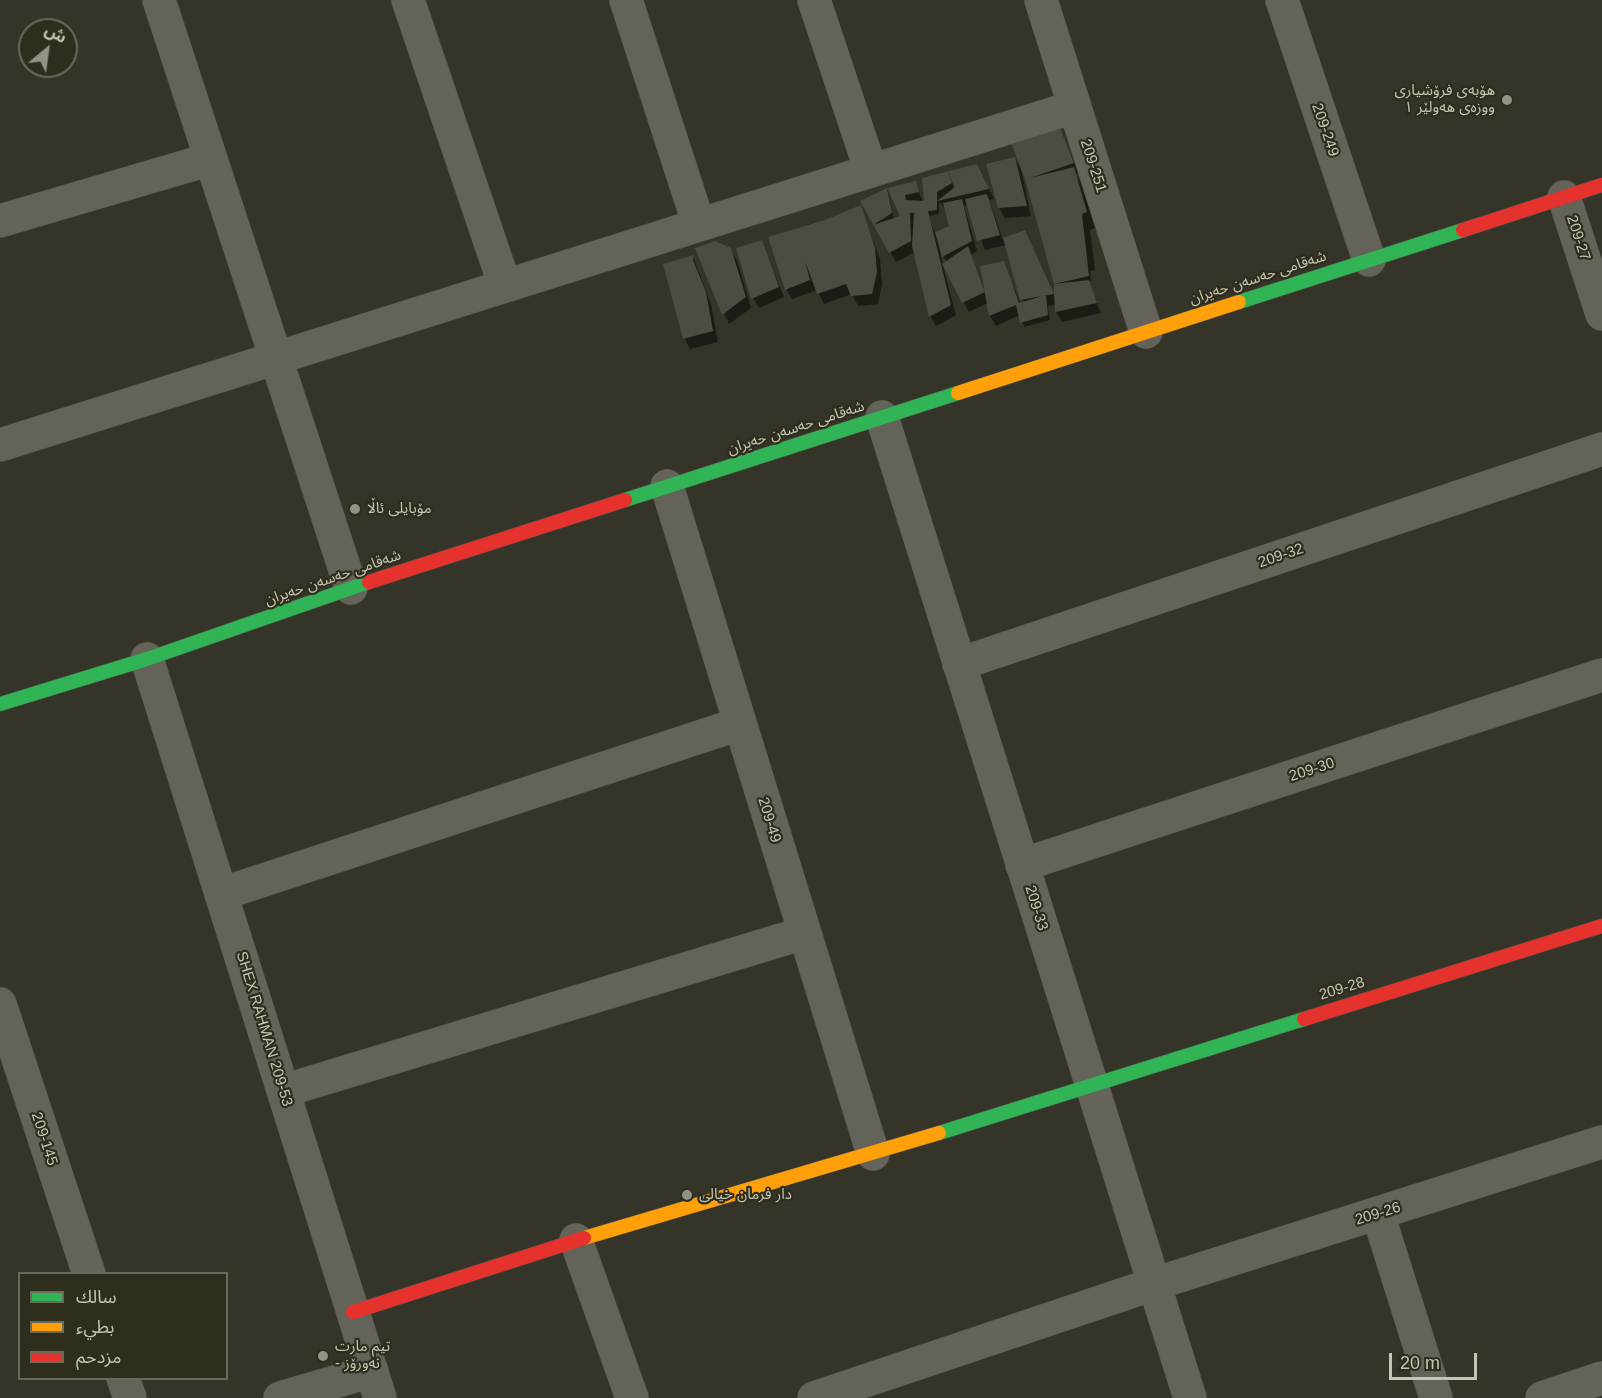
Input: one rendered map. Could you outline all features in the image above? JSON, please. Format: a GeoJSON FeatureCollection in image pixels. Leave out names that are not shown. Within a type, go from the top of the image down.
{"type":"FeatureCollection","features":[{"type":"Feature","properties":{"kind":"street"},"geometry":{"type":"LineString","coordinates":[[159,0],[351,588]]}},
{"type":"Feature","properties":{"kind":"street"},"geometry":{"type":"LineString","coordinates":[[408,0],[505,286]]}},
{"type":"Feature","properties":{"kind":"street"},"geometry":{"type":"LineString","coordinates":[[626,0],[699,225]]}},
{"type":"Feature","properties":{"kind":"street"},"geometry":{"type":"LineString","coordinates":[[814,0],[871,171]]}},
{"type":"Feature","properties":{"kind":"street","name":"209-251"},"geometry":{"type":"LineString","coordinates":[[1041,0],[1146,332]]}},
{"type":"Feature","properties":{"kind":"street","name":"209-249"},"geometry":{"type":"LineString","coordinates":[[1282,0],[1369,260]]}},
{"type":"Feature","properties":{"kind":"street"},"geometry":{"type":"LineString","coordinates":[[0,446],[1074,106]]}},
{"type":"Feature","properties":{"kind":"street"},"geometry":{"type":"LineString","coordinates":[[0,221],[211,159]]}},
{"type":"Feature","properties":{"kind":"street","name":"شەقامی حەسەن حەیران"},"geometry":{"type":"LineString","coordinates":[[0,704],[147,659],[351,588],[1602,185]]}},
{"type":"Feature","properties":{"kind":"street","name":"209-27"},"geometry":{"type":"LineString","coordinates":[[1564,197],[1602,314]]}},
{"type":"Feature","properties":{"kind":"street","name":"209-33"},"geometry":{"type":"LineString","coordinates":[[882,417],[1190,1398]]}},
{"type":"Feature","properties":{"kind":"street","name":"209-32"},"geometry":{"type":"LineString","coordinates":[[959,664],[1602,449]]}},
{"type":"Feature","properties":{"kind":"street","name":"209-49"},"geometry":{"type":"LineString","coordinates":[[667,486],[873,1154]]}},
{"type":"Feature","properties":{"kind":"street","name":"SHEX RAHMAN 209-53"},"geometry":{"type":"LineString","coordinates":[[147,659],[376,1385]]}},
{"type":"Feature","properties":{"kind":"street","name":"209-30"},"geometry":{"type":"LineString","coordinates":[[1023,865],[1602,675]]}},
{"type":"Feature","properties":{"kind":"street"},"geometry":{"type":"LineString","coordinates":[[221,894],[739,724]]}},
{"type":"Feature","properties":{"kind":"street","name":"209-28"},"geometry":{"type":"LineString","coordinates":[[353,1312],[576,1240],[873,1154],[1602,926]]}},
{"type":"Feature","properties":{"kind":"street"},"geometry":{"type":"LineString","coordinates":[[283,1091],[804,933]]}},
{"type":"Feature","properties":{"kind":"street","name":"209-145"},"geometry":{"type":"LineString","coordinates":[[0,1004],[88,1272]]}},
{"type":"Feature","properties":{"kind":"street","name":"209-26"},"geometry":{"type":"LineString","coordinates":[[814,1398],[1154,1284],[1602,1142]]}},
{"type":"Feature","properties":{"kind":"street"},"geometry":{"type":"LineString","coordinates":[[1378,1214],[1436,1398]]}},
{"type":"Feature","properties":{"kind":"street"},"geometry":{"type":"LineString","coordinates":[[576,1240],[632,1398]]}},
{"type":"Feature","properties":{"kind":"street"},"geometry":{"type":"LineString","coordinates":[[1542,1398],[1602,1378]]}},
{"type":"Feature","properties":{"kind":"street"},"geometry":{"type":"LineString","coordinates":[[124,1380],[130,1398]]}},
{"type":"Feature","properties":{"kind":"street"},"geometry":{"type":"LineString","coordinates":[[280,1398],[376,1385]]}},
{"type":"Feature","properties":{"kind":"building"},"geometry":{"type":"Polygon","coordinates":[[[1058,123],[1074,163],[1030,178],[1074,167],[1087,212],[1082,214],[1089,276],[1054,284],[1025,179],[1010,140],[1058,123]]]}},
{"type":"Feature","properties":{"kind":"building"},"geometry":{"type":"Polygon","coordinates":[[[1015,157],[1027,206],[998,208],[986,164],[1015,157]]]}},
{"type":"Feature","properties":{"kind":"building"},"geometry":{"type":"Polygon","coordinates":[[[977,164],[989,189],[937,201],[955,187],[948,171],[977,164]]]}},
{"type":"Feature","properties":{"kind":"building"},"geometry":{"type":"Polygon","coordinates":[[[948,171],[952,183],[937,192],[937,210],[928,211],[951,305],[929,317],[912,246],[914,213],[910,213],[911,241],[889,253],[873,225],[900,216],[887,188],[916,181],[919,192],[905,195],[906,200],[924,201],[922,178],[948,171]]]}},
{"type":"Feature","properties":{"kind":"building"},"geometry":{"type":"Polygon","coordinates":[[[887,188],[892,213],[873,225],[860,201],[887,188]]]}},
{"type":"Feature","properties":{"kind":"building"},"geometry":{"type":"Polygon","coordinates":[[[987,194],[1000,235],[977,241],[965,199],[987,194]]]}},
{"type":"Feature","properties":{"kind":"building"},"geometry":{"type":"Polygon","coordinates":[[[962,199],[972,241],[942,257],[935,232],[949,226],[943,203],[962,199]]]}},
{"type":"Feature","properties":{"kind":"building"},"geometry":{"type":"Polygon","coordinates":[[[861,205],[875,248],[877,272],[872,294],[851,296],[846,284],[817,294],[805,261],[810,280],[785,290],[768,237],[825,220],[861,205]]]}},
{"type":"Feature","properties":{"kind":"building"},"geometry":{"type":"Polygon","coordinates":[[[1025,230],[1054,294],[1020,300],[1003,238],[1025,230]]]}},
{"type":"Feature","properties":{"kind":"building"},"geometry":{"type":"Polygon","coordinates":[[[762,240],[779,287],[751,299],[736,248],[762,240]]]}},
{"type":"Feature","properties":{"kind":"building"},"geometry":{"type":"Polygon","coordinates":[[[715,241],[731,248],[746,297],[722,315],[695,248],[715,241]]]}},
{"type":"Feature","properties":{"kind":"building"},"geometry":{"type":"Polygon","coordinates":[[[968,246],[985,292],[962,303],[942,264],[968,246]]]}},
{"type":"Feature","properties":{"kind":"building"},"geometry":{"type":"Polygon","coordinates":[[[694,255],[693,260],[706,292],[713,331],[683,339],[663,264],[694,255]]]}},
{"type":"Feature","properties":{"kind":"building"},"geometry":{"type":"Polygon","coordinates":[[[1004,261],[1019,303],[1046,295],[1048,315],[1020,323],[1016,305],[989,316],[980,266],[1004,261]]]}},
{"type":"Feature","properties":{"kind":"building"},"geometry":{"type":"Polygon","coordinates":[[[1089,280],[1097,303],[1055,312],[1054,284],[1089,280]]]}},
{"type":"Feature","properties":{"kind":"traffic: fast"},"geometry":{"type":"LineString","coordinates":[[1239,302],[1463,230]]}},
{"type":"Feature","properties":{"kind":"traffic: fast"},"geometry":{"type":"LineString","coordinates":[[625,500],[958,393]]}},
{"type":"Feature","properties":{"kind":"traffic: fast"},"geometry":{"type":"LineString","coordinates":[[0,704],[147,659],[369,582]]}},
{"type":"Feature","properties":{"kind":"traffic: fast"},"geometry":{"type":"LineString","coordinates":[[939,1133],[1304,1019]]}},
{"type":"Feature","properties":{"kind":"traffic: slow"},"geometry":{"type":"LineString","coordinates":[[958,393],[1239,302]]}},
{"type":"Feature","properties":{"kind":"traffic: slow"},"geometry":{"type":"LineString","coordinates":[[584,1238],[939,1133]]}},
{"type":"Feature","properties":{"kind":"traffic: jam"},"geometry":{"type":"LineString","coordinates":[[1463,230],[1602,185]]}},
{"type":"Feature","properties":{"kind":"traffic: jam"},"geometry":{"type":"LineString","coordinates":[[369,582],[625,500]]}},
{"type":"Feature","properties":{"kind":"traffic: jam"},"geometry":{"type":"LineString","coordinates":[[1304,1019],[1602,926]]}},
{"type":"Feature","properties":{"kind":"traffic: jam"},"geometry":{"type":"LineString","coordinates":[[353,1312],[584,1238]]}},
{"type":"Feature","properties":{"kind":"place","name":"هۆبەی فرۆشیاری ووزەی هەولێر ١"},"geometry":{"type":"Point","coordinates":[1507,100]}},
{"type":"Feature","properties":{"kind":"place","name":"مۆبایلی ئاڵا"},"geometry":{"type":"Point","coordinates":[355,509]}},
{"type":"Feature","properties":{"kind":"place","name":"دار فرمان خیالی"},"geometry":{"type":"Point","coordinates":[687,1195]}},
{"type":"Feature","properties":{"kind":"place","name":"تیم مارت - نەورۆز"},"geometry":{"type":"Point","coordinates":[323,1356]}}]}
